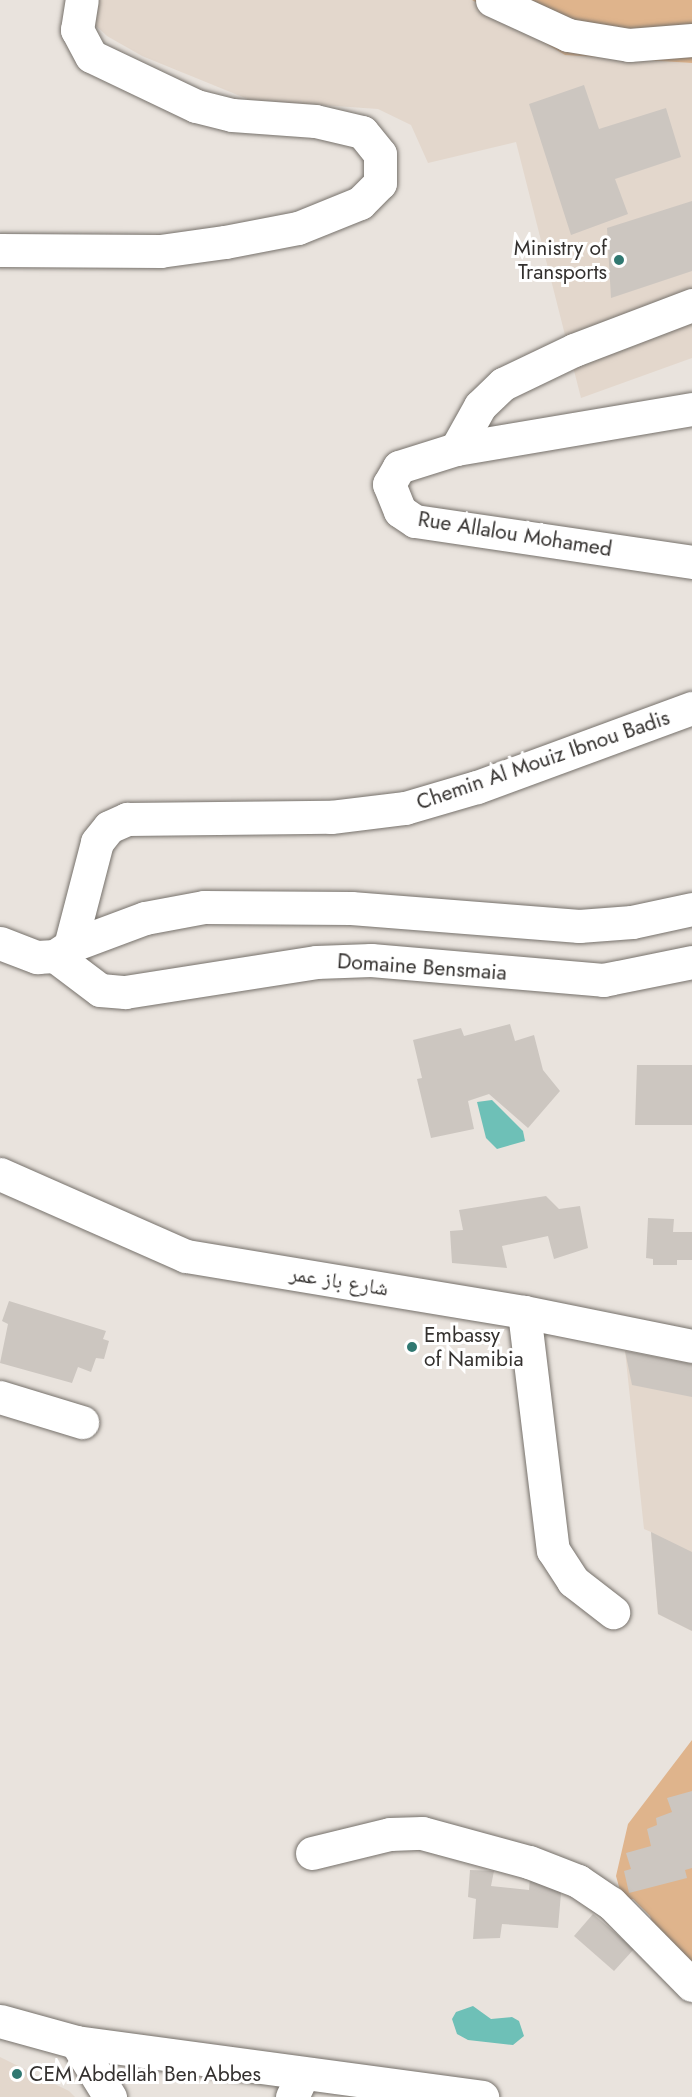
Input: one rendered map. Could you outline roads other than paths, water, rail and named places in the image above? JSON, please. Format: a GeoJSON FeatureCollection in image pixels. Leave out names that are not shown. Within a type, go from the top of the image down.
{"type":"FeatureCollection","features":[{"type":"Feature","properties":{"kind":"street"},"geometry":{"type":"LineString","coordinates":[[0,250],[160,251],[225,242],[298,228],[360,203],[380,183],[380,154],[362,132],[315,121],[232,115],[196,106],[91,56],[77,30],[81,0]]}},
{"type":"Feature","properties":{"kind":"street"},"geometry":{"type":"LineString","coordinates":[[492,0],[568,36],[629,45],[688,34]]}},
{"type":"Feature","properties":{"kind":"street"},"geometry":{"type":"LineString","coordinates":[[456,449],[480,406],[503,384],[574,350],[692,305]]}},
{"type":"Feature","properties":{"kind":"street","name":"Rue Allalou Mohamed"},"geometry":{"type":"LineString","coordinates":[[692,409],[456,449],[399,467],[392,473],[389,484],[400,511],[416,521],[692,562]]}},
{"type":"Feature","properties":{"kind":"street","name":"Chemin Al Mouiz Ibnou Badis"},"geometry":{"type":"LineString","coordinates":[[63,951],[97,842],[109,828],[127,819],[331,817],[405,808],[477,787],[692,708]]}},
{"type":"Feature","properties":{"kind":"street"},"geometry":{"type":"LineString","coordinates":[[0,943],[37,957],[63,951],[146,918],[204,907],[351,908],[579,926],[632,922],[692,909]]}},
{"type":"Feature","properties":{"kind":"street","name":"Domaine Bensmaia"},"geometry":{"type":"LineString","coordinates":[[63,951],[100,990],[125,992],[316,962],[371,960],[603,980],[692,962]]}},
{"type":"Feature","properties":{"kind":"street","name":"شارع باز عمر"},"geometry":{"type":"LineString","coordinates":[[0,1174],[186,1256],[524,1312],[692,1346]]}},
{"type":"Feature","properties":{"kind":"street"},"geometry":{"type":"LineString","coordinates":[[524,1312],[553,1550],[573,1581],[614,1612]]}},
{"type":"Feature","properties":{"kind":"street"},"geometry":{"type":"LineString","coordinates":[[0,1397],[82,1422]]}},
{"type":"Feature","properties":{"kind":"street"},"geometry":{"type":"LineString","coordinates":[[312,1852],[390,1834],[422,1833],[529,1862],[578,1881],[611,1903],[692,1985]]}},
{"type":"Feature","properties":{"kind":"street"},"geometry":{"type":"LineString","coordinates":[[0,2021],[76,2042],[298,2085],[482,2097]]}},
{"type":"Feature","properties":{"kind":"street"},"geometry":{"type":"LineString","coordinates":[[76,2042],[110,2097]]}},
{"type":"Feature","properties":{"kind":"water"},"geometry":{"type":"Polygon","coordinates":[[[492,1100],[523,1131],[525,1141],[497,1149],[486,1138],[477,1102],[492,1100]]]}},
{"type":"Feature","properties":{"kind":"water"},"geometry":{"type":"Polygon","coordinates":[[[473,2006],[491,2019],[512,2017],[519,2021],[524,2036],[513,2045],[468,2040],[457,2034],[452,2019],[456,2012],[473,2006]]]}},
{"type":"Feature","properties":{"kind":"place","name":"Ministry of Transports"},"geometry":{"type":"Point","coordinates":[619,260]}},
{"type":"Feature","properties":{"kind":"place","name":"Embassy of Namibia"},"geometry":{"type":"Point","coordinates":[412,1347]}},
{"type":"Feature","properties":{"kind":"place","name":"CEM Abdellah Ben Abbes"},"geometry":{"type":"Point","coordinates":[17,2074]}}]}
